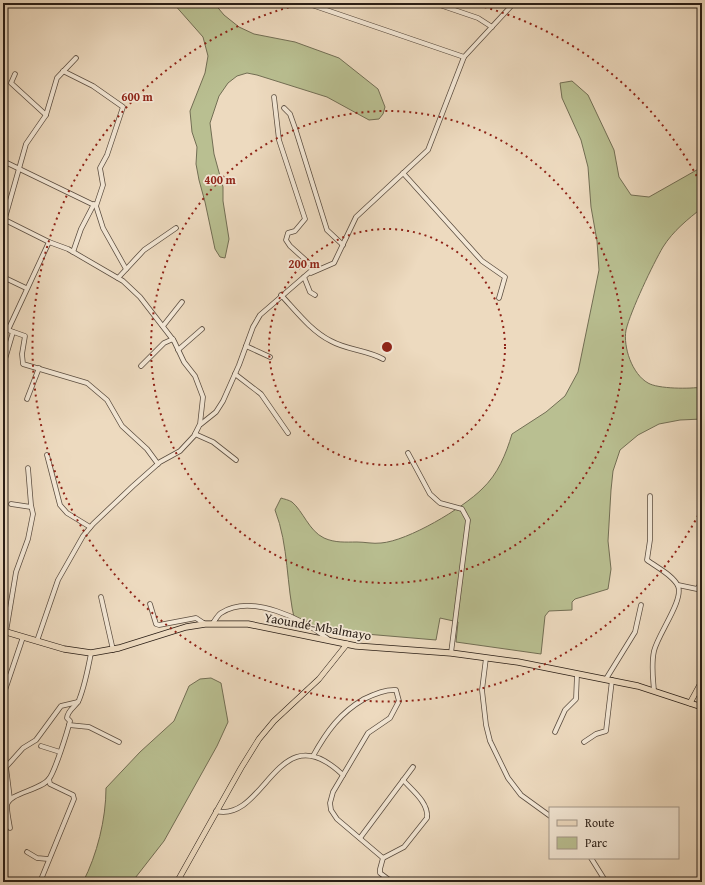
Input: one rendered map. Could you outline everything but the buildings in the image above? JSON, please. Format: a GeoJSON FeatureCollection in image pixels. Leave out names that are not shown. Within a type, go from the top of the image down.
{"type":"FeatureCollection","features":[{"type":"Feature","properties":{"kind":"highway","name":"Yaoundé-Mbalmayo"},"geometry":{"type":"LineString","coordinates":[[5,632],[64,649],[91,653],[113,650],[186,627],[213,623],[248,624],[366,647],[451,653],[577,674],[654,691],[702,707]]}},
{"type":"Feature","properties":{"kind":"main road"},"geometry":{"type":"LineString","coordinates":[[177,882],[216,811],[259,738],[274,721],[319,679],[347,644]]}},
{"type":"Feature","properties":{"kind":"main road"},"geometry":{"type":"LineString","coordinates":[[690,703],[702,681]]}},
{"type":"Feature","properties":{"kind":"street"},"geometry":{"type":"LineString","coordinates":[[306,3],[464,57]]}},
{"type":"Feature","properties":{"kind":"street"},"geometry":{"type":"LineString","coordinates":[[434,3],[478,18],[492,27]]}},
{"type":"Feature","properties":{"kind":"street"},"geometry":{"type":"LineString","coordinates":[[200,424],[216,412],[235,374],[256,320],[281,295],[304,277],[334,263],[356,217],[428,150],[464,57],[514,3]]}},
{"type":"Feature","properties":{"kind":"street"},"geometry":{"type":"LineString","coordinates":[[3,225],[26,144],[46,115],[57,78],[76,58]]}},
{"type":"Feature","properties":{"kind":"street"},"geometry":{"type":"LineString","coordinates":[[63,71],[93,86],[123,107],[107,156],[100,168],[103,185],[95,205],[81,229],[73,252]]}},
{"type":"Feature","properties":{"kind":"street"},"geometry":{"type":"LineString","coordinates":[[15,74],[11,83],[46,115]]}},
{"type":"Feature","properties":{"kind":"street"},"geometry":{"type":"LineString","coordinates":[[274,97],[279,140],[305,219],[295,231],[288,233],[286,240],[290,246],[311,264],[311,273]]}},
{"type":"Feature","properties":{"kind":"street"},"geometry":{"type":"LineString","coordinates":[[284,108],[290,114],[296,131],[327,230],[343,245]]}},
{"type":"Feature","properties":{"kind":"street"},"geometry":{"type":"LineString","coordinates":[[3,162],[95,205],[103,228],[126,269]]}},
{"type":"Feature","properties":{"kind":"street"},"geometry":{"type":"LineString","coordinates":[[403,173],[482,261],[504,277],[499,298]]}},
{"type":"Feature","properties":{"kind":"street"},"geometry":{"type":"LineString","coordinates":[[4,220],[73,252],[118,278],[140,297],[172,339],[184,362],[195,376],[203,397],[200,424],[195,434],[180,451],[158,464],[90,527],[68,559],[58,580],[37,641]]}},
{"type":"Feature","properties":{"kind":"street"},"geometry":{"type":"LineString","coordinates":[[118,278],[144,250],[176,228]]}},
{"type":"Feature","properties":{"kind":"street"},"geometry":{"type":"LineString","coordinates":[[49,242],[5,330],[24,336],[22,354],[24,364],[87,383],[107,400],[122,426],[147,449],[158,464]]}},
{"type":"Feature","properties":{"kind":"street"},"geometry":{"type":"LineString","coordinates":[[3,277],[26,288]]}},
{"type":"Feature","properties":{"kind":"street"},"geometry":{"type":"LineString","coordinates":[[304,277],[310,292],[316,295]]}},
{"type":"Feature","properties":{"kind":"street"},"geometry":{"type":"LineString","coordinates":[[281,295],[311,326],[327,338],[383,359]]}},
{"type":"Feature","properties":{"kind":"street"},"geometry":{"type":"LineString","coordinates":[[163,326],[182,302]]}},
{"type":"Feature","properties":{"kind":"street"},"geometry":{"type":"LineString","coordinates":[[178,350],[202,329]]}},
{"type":"Feature","properties":{"kind":"street"},"geometry":{"type":"LineString","coordinates":[[3,366],[13,332]]}},
{"type":"Feature","properties":{"kind":"street"},"geometry":{"type":"LineString","coordinates":[[141,366],[164,343],[172,339]]}},
{"type":"Feature","properties":{"kind":"street"},"geometry":{"type":"LineString","coordinates":[[246,346],[270,357]]}},
{"type":"Feature","properties":{"kind":"street"},"geometry":{"type":"LineString","coordinates":[[27,399],[39,368]]}},
{"type":"Feature","properties":{"kind":"street"},"geometry":{"type":"LineString","coordinates":[[235,374],[261,394],[288,433]]}},
{"type":"Feature","properties":{"kind":"street"},"geometry":{"type":"LineString","coordinates":[[195,434],[213,442],[236,460]]}},
{"type":"Feature","properties":{"kind":"street"},"geometry":{"type":"LineString","coordinates":[[408,454],[430,494],[440,503],[462,509],[468,520],[451,653]]}},
{"type":"Feature","properties":{"kind":"street"},"geometry":{"type":"LineString","coordinates":[[47,455],[60,505],[67,513],[90,527]]}},
{"type":"Feature","properties":{"kind":"street"},"geometry":{"type":"LineString","coordinates":[[5,632],[16,572],[28,539],[33,514],[31,507],[28,468]]}},
{"type":"Feature","properties":{"kind":"street"},"geometry":{"type":"LineString","coordinates":[[650,496],[650,540],[647,560],[678,585],[697,588],[702,582]]}},
{"type":"Feature","properties":{"kind":"street"},"geometry":{"type":"LineString","coordinates":[[11,504],[31,507]]}},
{"type":"Feature","properties":{"kind":"street"},"geometry":{"type":"LineString","coordinates":[[654,691],[651,666],[654,652],[658,639],[676,605],[679,589],[678,585]]}},
{"type":"Feature","properties":{"kind":"street"},"geometry":{"type":"LineString","coordinates":[[101,597],[113,650]]}},
{"type":"Feature","properties":{"kind":"street"},"geometry":{"type":"LineString","coordinates":[[150,604],[156,624],[159,625],[196,618],[206,624]]}},
{"type":"Feature","properties":{"kind":"street"},"geometry":{"type":"LineString","coordinates":[[584,742],[596,734],[606,731],[609,680],[635,632],[641,605]]}},
{"type":"Feature","properties":{"kind":"street"},"geometry":{"type":"LineString","coordinates":[[213,623],[220,614],[242,607],[259,607],[286,614],[328,639]]}},
{"type":"Feature","properties":{"kind":"street"},"geometry":{"type":"LineString","coordinates":[[3,696],[23,637]]}},
{"type":"Feature","properties":{"kind":"street"},"geometry":{"type":"LineString","coordinates":[[10,828],[6,805],[10,799],[13,796],[39,787],[49,779],[69,725],[67,713],[78,702],[85,682],[91,653]]}},
{"type":"Feature","properties":{"kind":"street"},"geometry":{"type":"LineString","coordinates":[[486,658],[482,690],[486,725],[490,740],[508,778],[521,795],[549,815]]}},
{"type":"Feature","properties":{"kind":"street"},"geometry":{"type":"LineString","coordinates":[[555,732],[565,710],[576,699],[577,674]]}},
{"type":"Feature","properties":{"kind":"street"},"geometry":{"type":"LineString","coordinates":[[313,756],[330,728],[347,710],[373,694],[396,690],[399,701],[393,709],[391,717],[368,733],[331,796],[331,810],[337,819],[383,858]]}},
{"type":"Feature","properties":{"kind":"street"},"geometry":{"type":"LineString","coordinates":[[10,799],[6,767],[23,748],[36,740],[61,706],[78,702]]}},
{"type":"Feature","properties":{"kind":"street"},"geometry":{"type":"LineString","coordinates":[[69,725],[89,727],[119,742]]}},
{"type":"Feature","properties":{"kind":"street"},"geometry":{"type":"LineString","coordinates":[[41,746],[60,752]]}},
{"type":"Feature","properties":{"kind":"street"},"geometry":{"type":"LineString","coordinates":[[216,811],[227,812],[238,808],[287,762],[304,756],[313,756],[328,761],[343,775]]}},
{"type":"Feature","properties":{"kind":"street"},"geometry":{"type":"LineString","coordinates":[[360,838],[413,767]]}},
{"type":"Feature","properties":{"kind":"street"},"geometry":{"type":"LineString","coordinates":[[40,882],[48,859],[74,799],[74,795],[50,784],[49,779]]}},
{"type":"Feature","properties":{"kind":"street"},"geometry":{"type":"LineString","coordinates":[[392,882],[380,873],[383,858],[404,847],[427,818],[426,809],[422,801],[403,780]]}},
{"type":"Feature","properties":{"kind":"street"},"geometry":{"type":"LineString","coordinates":[[27,852],[37,858],[48,859]]}},
{"type":"Feature","properties":{"kind":"street"},"geometry":{"type":"LineString","coordinates":[[593,859],[606,882]]}},
{"type":"Feature","properties":{"kind":"green space"},"geometry":{"type":"Polygon","coordinates":[[[173,3],[214,3],[224,15],[239,27],[254,34],[295,42],[339,58],[378,89],[385,107],[383,114],[379,119],[369,120],[327,97],[257,75],[247,73],[237,76],[228,83],[219,96],[210,123],[214,154],[223,187],[223,201],[229,239],[225,258],[220,257],[215,249],[196,164],[197,147],[192,132],[190,111],[205,73],[208,56],[203,37],[173,3]]]}},
{"type":"Feature","properties":{"kind":"green space"},"geometry":{"type":"Polygon","coordinates":[[[572,81],[588,95],[614,150],[619,177],[631,195],[649,197],[702,167],[702,208],[676,231],[663,247],[637,299],[625,337],[627,352],[633,367],[642,379],[648,383],[666,387],[702,387],[702,419],[680,420],[659,424],[638,435],[620,450],[613,471],[611,490],[608,541],[611,569],[608,589],[575,599],[572,602],[572,610],[549,611],[545,616],[541,654],[456,642],[458,622],[440,618],[436,640],[354,633],[295,622],[283,537],[275,510],[281,498],[292,502],[300,510],[314,531],[328,540],[340,542],[378,543],[392,541],[406,536],[449,514],[482,489],[493,477],[501,463],[512,434],[546,412],[565,396],[578,372],[599,270],[597,241],[591,207],[588,167],[581,140],[562,98],[560,83],[572,81]]]}},
{"type":"Feature","properties":{"kind":"green space"},"geometry":{"type":"Polygon","coordinates":[[[211,678],[221,683],[228,722],[217,746],[164,841],[132,882],[83,882],[100,836],[106,800],[106,788],[140,752],[174,721],[189,686],[200,679],[211,678]]]}}]}
